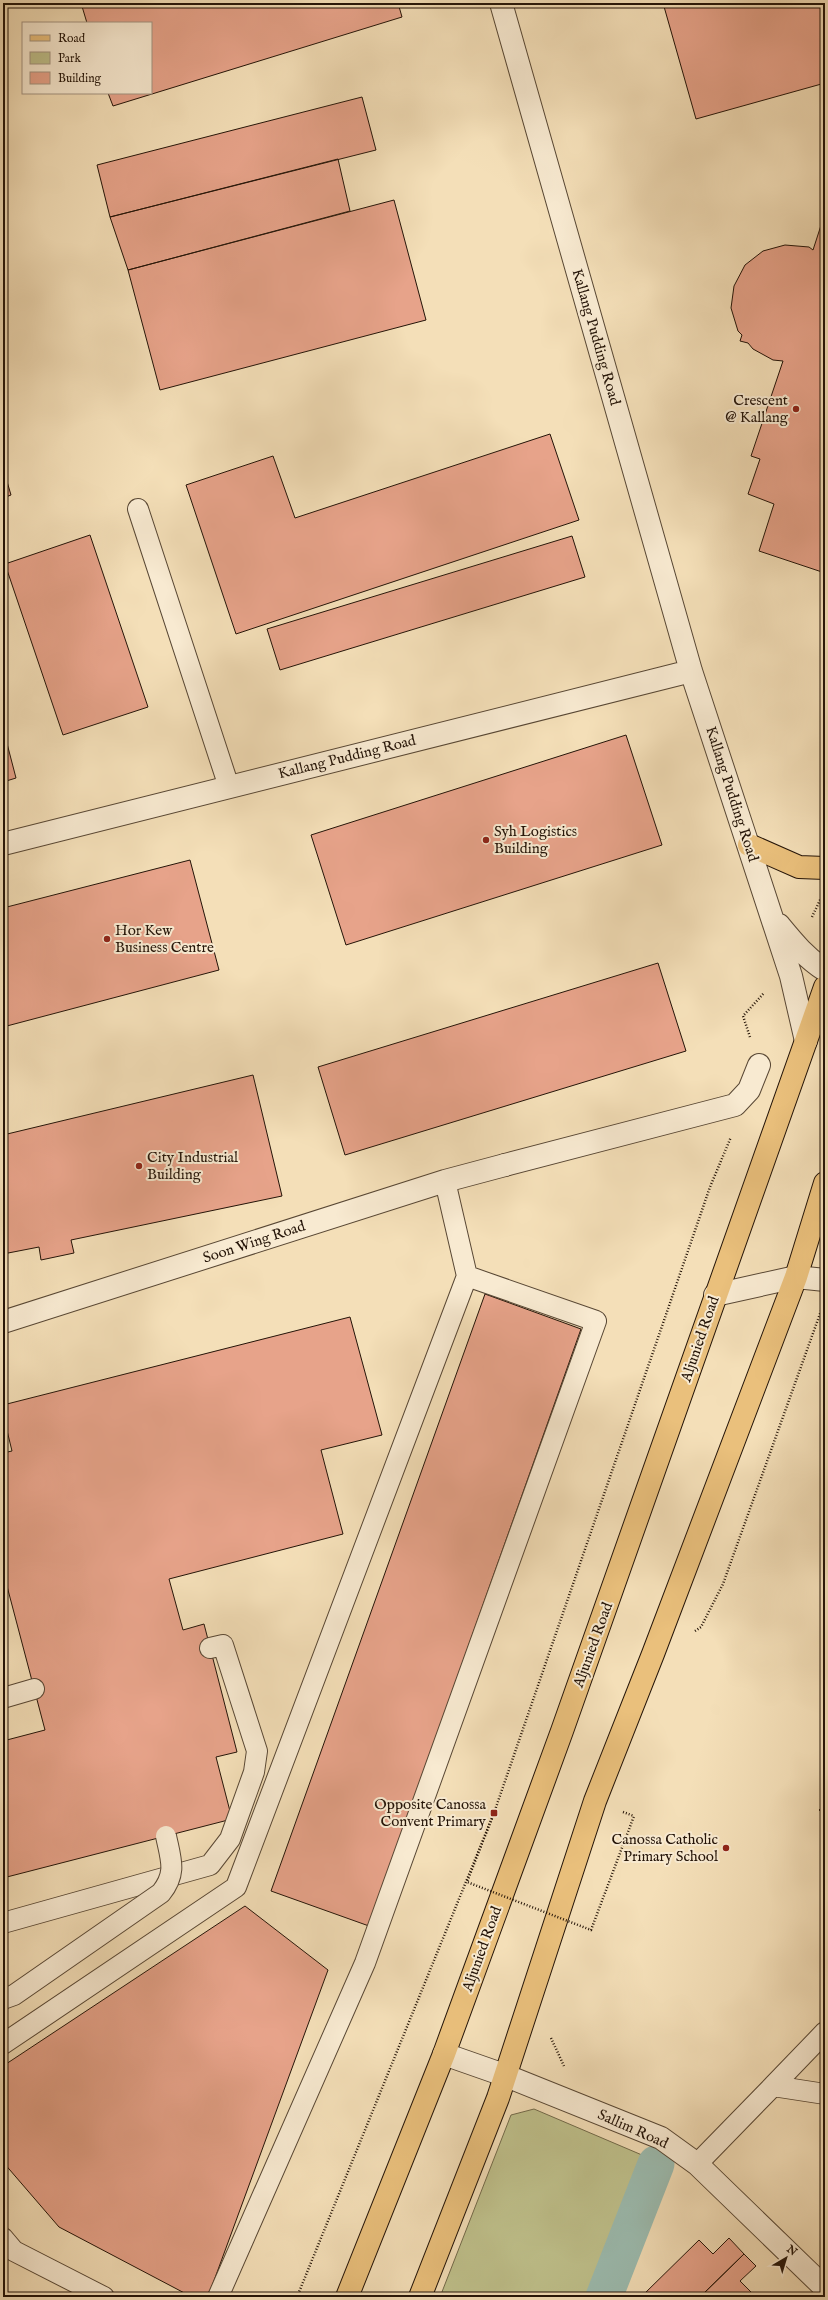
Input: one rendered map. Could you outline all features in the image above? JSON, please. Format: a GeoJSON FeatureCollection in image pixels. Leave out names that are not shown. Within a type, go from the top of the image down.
{"type":"FeatureCollection","features":[{"type":"Feature","properties":{"kind":"main road"},"geometry":{"type":"LineString","coordinates":[[749,845],[799,866],[825,868]]}},
{"type":"Feature","properties":{"kind":"main road","name":"Aljunied Road"},"geometry":{"type":"LineString","coordinates":[[347,2297],[444,2054],[616,1583],[715,1295],[825,987]]}},
{"type":"Feature","properties":{"kind":"main road"},"geometry":{"type":"LineString","coordinates":[[420,2297],[498,2098],[504,2075],[595,1801],[653,1654],[796,1277],[825,1183]]}},
{"type":"Feature","properties":{"kind":"street","name":"Kallang Pudding Road"},"geometry":{"type":"LineString","coordinates":[[500,3],[691,671],[773,918],[791,976],[806,1041]]}},
{"type":"Feature","properties":{"kind":"street","name":"Kallang Pudding Road"},"geometry":{"type":"LineString","coordinates":[[3,844],[691,671]]}},
{"type":"Feature","properties":{"kind":"street","name":"Kallang Pudding Road"},"geometry":{"type":"LineString","coordinates":[[773,918],[798,948],[825,970]]}},
{"type":"Feature","properties":{"kind":"street","name":"Soon Wing Road"},"geometry":{"type":"LineString","coordinates":[[3,1322],[444,1181],[735,1105],[749,1090],[760,1065]]}},
{"type":"Feature","properties":{"kind":"street"},"geometry":{"type":"LineString","coordinates":[[715,1295],[796,1277],[825,1280]]}},
{"type":"Feature","properties":{"kind":"street","name":"Sallim Road"},"geometry":{"type":"LineString","coordinates":[[444,2054],[504,2075],[661,2138],[697,2164],[825,2288]]}},
{"type":"Feature","properties":{"kind":"lane"},"geometry":{"type":"LineString","coordinates":[[138,509],[229,787]]}},
{"type":"Feature","properties":{"kind":"lane"},"geometry":{"type":"LineString","coordinates":[[3,2044],[236,1887],[467,1276],[444,1181]]}},
{"type":"Feature","properties":{"kind":"lane"},"geometry":{"type":"LineString","coordinates":[[218,2297],[365,1963],[596,1321],[467,1276]]}},
{"type":"Feature","properties":{"kind":"lane"},"geometry":{"type":"LineString","coordinates":[[3,1923],[210,1865],[220,1854],[233,1831],[254,1772],[257,1751],[223,1645],[210,1648]]}},
{"type":"Feature","properties":{"kind":"lane"},"geometry":{"type":"LineString","coordinates":[[3,1698],[34,1689]]}},
{"type":"Feature","properties":{"kind":"lane"},"geometry":{"type":"LineString","coordinates":[[3,1999],[14,1995],[161,1893],[168,1884],[173,1866],[166,1836]]}},
{"type":"Feature","properties":{"kind":"lane"},"geometry":{"type":"LineString","coordinates":[[697,2164],[748,2109],[773,2086],[825,2032]]}},
{"type":"Feature","properties":{"kind":"lane"},"geometry":{"type":"LineString","coordinates":[[773,2086],[825,2094]]}},
{"type":"Feature","properties":{"kind":"lane"},"geometry":{"type":"LineString","coordinates":[[3,2238],[14,2251],[104,2297]]}},
{"type":"Feature","properties":{"kind":"path"},"geometry":{"type":"LineString","coordinates":[[634,1816],[590,1930],[467,1882],[494,1813],[710,1188]]}},
{"type":"Feature","properties":{"kind":"path"},"geometry":{"type":"LineString","coordinates":[[690,1634],[702,1627],[723,1584],[821,1311]]}},
{"type":"Feature","properties":{"kind":"path"},"geometry":{"type":"LineString","coordinates":[[621,1820],[626,1806]]}},
{"type":"Feature","properties":{"kind":"path"},"geometry":{"type":"LineString","coordinates":[[297,2297],[494,1813]]}},
{"type":"Feature","properties":{"kind":"path"},"geometry":{"type":"LineString","coordinates":[[578,1929],[581,1922]]}},
{"type":"Feature","properties":{"kind":"path"},"geometry":{"type":"LineString","coordinates":[[549,2032],[564,2066],[571,2070]]}},
{"type":"Feature","properties":{"kind":"green space"},"geometry":{"type":"Polygon","coordinates":[[[534,2109],[649,2158],[593,2297],[440,2297],[511,2115],[534,2109]]]}},
{"type":"Feature","properties":{"kind":"building"},"geometry":{"type":"Polygon","coordinates":[[[81,3],[398,3],[402,17],[152,94],[152,22],[87,22],[81,3]]]}},
{"type":"Feature","properties":{"kind":"building"},"geometry":{"type":"Polygon","coordinates":[[[663,3],[825,3],[825,83],[696,119],[663,3]]]}},
{"type":"Feature","properties":{"kind":"building"},"geometry":{"type":"Polygon","coordinates":[[[108,94],[152,94],[113,106],[108,94]]]}},
{"type":"Feature","properties":{"kind":"building"},"geometry":{"type":"Polygon","coordinates":[[[362,97],[376,150],[110,217],[97,165],[362,97]]]}},
{"type":"Feature","properties":{"kind":"building"},"geometry":{"type":"Polygon","coordinates":[[[338,159],[350,211],[128,270],[110,217],[338,159]]]}},
{"type":"Feature","properties":{"kind":"building"},"geometry":{"type":"Polygon","coordinates":[[[394,200],[426,320],[160,390],[128,270],[394,200]]]}},
{"type":"Feature","properties":{"kind":"building","name":"Crescent @ Kallang"},"geometry":{"type":"Polygon","coordinates":[[[825,213],[825,573],[759,551],[774,504],[748,494],[760,459],[751,456],[783,361],[773,360],[753,349],[748,343],[740,341],[742,335],[738,331],[731,308],[734,286],[745,265],[763,251],[785,245],[809,247],[813,250],[825,213]]]}},
{"type":"Feature","properties":{"kind":"building"},"geometry":{"type":"Polygon","coordinates":[[[550,434],[579,520],[236,634],[186,485],[273,456],[295,518],[550,434]]]}},
{"type":"Feature","properties":{"kind":"building"},"geometry":{"type":"Polygon","coordinates":[[[3,468],[11,495],[3,498],[3,468]]]}},
{"type":"Feature","properties":{"kind":"building"},"geometry":{"type":"Polygon","coordinates":[[[90,535],[148,707],[63,735],[5,564],[90,535]]]}},
{"type":"Feature","properties":{"kind":"building"},"geometry":{"type":"Polygon","coordinates":[[[572,536],[585,577],[280,670],[267,629],[572,536]]]}},
{"type":"Feature","properties":{"kind":"building"},"geometry":{"type":"Polygon","coordinates":[[[3,728],[16,778],[3,782],[3,728]]]}},
{"type":"Feature","properties":{"kind":"building","name":"Syh Logistics Building"},"geometry":{"type":"Polygon","coordinates":[[[626,735],[662,845],[346,945],[311,835],[626,735]]]}},
{"type":"Feature","properties":{"kind":"building","name":"Hor Kew Business Centre"},"geometry":{"type":"Polygon","coordinates":[[[190,860],[219,970],[3,1027],[3,908],[190,860]]]}},
{"type":"Feature","properties":{"kind":"building"},"geometry":{"type":"Polygon","coordinates":[[[658,963],[686,1051],[345,1155],[318,1067],[658,963]]]}},
{"type":"Feature","properties":{"kind":"building","name":"City Industrial Building"},"geometry":{"type":"Polygon","coordinates":[[[253,1075],[282,1196],[71,1240],[74,1253],[41,1260],[39,1247],[3,1254],[3,1135],[253,1075]]]}},
{"type":"Feature","properties":{"kind":"building"},"geometry":{"type":"Polygon","coordinates":[[[485,1294],[581,1329],[369,1926],[271,1891],[485,1294]]]}},
{"type":"Feature","properties":{"kind":"building"},"geometry":{"type":"Polygon","coordinates":[[[350,1317],[382,1435],[321,1450],[343,1534],[169,1579],[183,1630],[204,1624],[237,1752],[216,1757],[232,1819],[3,1878],[3,1741],[45,1730],[3,1571],[3,1453],[12,1451],[3,1414],[3,1405],[350,1317]]]}},
{"type":"Feature","properties":{"kind":"building"},"geometry":{"type":"Polygon","coordinates":[[[825,1804],[825,1815],[819,1810],[825,1804]]]}},
{"type":"Feature","properties":{"kind":"building"},"geometry":{"type":"Polygon","coordinates":[[[245,1906],[328,1970],[208,2297],[192,2297],[59,2227],[3,2162],[3,2066],[245,1906]]]}},
{"type":"Feature","properties":{"kind":"building"},"geometry":{"type":"Polygon","coordinates":[[[825,2164],[825,2173],[820,2168],[825,2164]]]}},
{"type":"Feature","properties":{"kind":"building"},"geometry":{"type":"Polygon","coordinates":[[[729,2238],[744,2254],[700,2297],[641,2297],[699,2240],[713,2254],[729,2238]]]}},
{"type":"Feature","properties":{"kind":"building"},"geometry":{"type":"Polygon","coordinates":[[[744,2254],[756,2266],[740,2281],[755,2296],[700,2297],[744,2254]]]}},
{"type":"Feature","properties":{"kind":"waterway"},"geometry":{"type":"LineString","coordinates":[[604,2297],[656,2164]]}},
{"type":"Feature","properties":{"kind":"place","name":"Crescent @ Kallang"},"geometry":{"type":"Point","coordinates":[796,409]}},
{"type":"Feature","properties":{"kind":"place","name":"Syh Logistics Building"},"geometry":{"type":"Point","coordinates":[486,840]}},
{"type":"Feature","properties":{"kind":"place","name":"Hor Kew Business Centre"},"geometry":{"type":"Point","coordinates":[107,939]}},
{"type":"Feature","properties":{"kind":"place","name":"City Industrial Building"},"geometry":{"type":"Point","coordinates":[139,1166]}},
{"type":"Feature","properties":{"kind":"place","name":"Opposite Canossa Convent Primary"},"geometry":{"type":"Point","coordinates":[494,1813]}},
{"type":"Feature","properties":{"kind":"place","name":"Canossa Catholic Primary School"},"geometry":{"type":"Point","coordinates":[726,1848]}}]}
